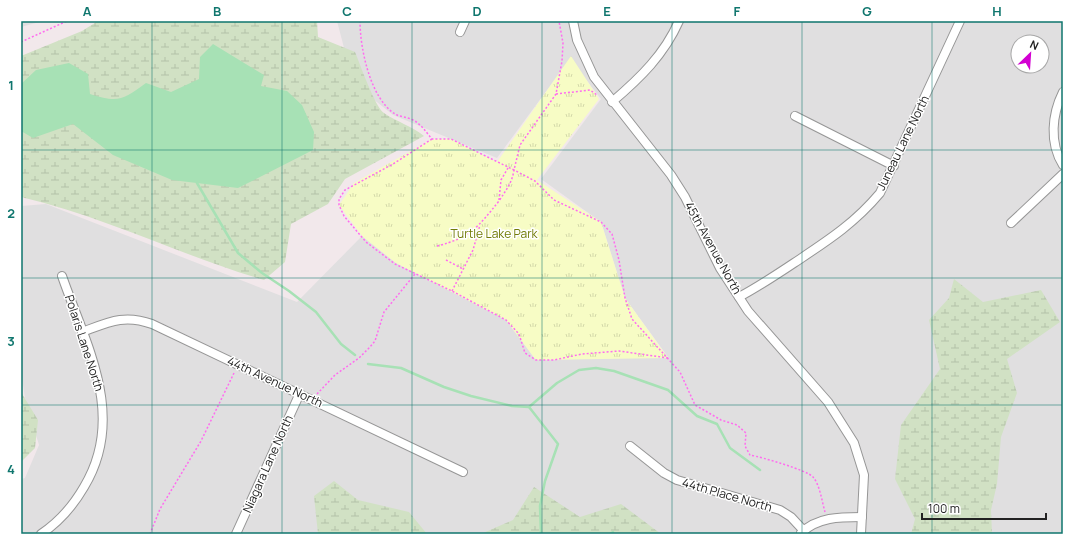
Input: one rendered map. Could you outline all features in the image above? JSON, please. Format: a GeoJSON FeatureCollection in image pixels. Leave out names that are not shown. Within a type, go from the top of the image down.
{"type":"FeatureCollection","features":[{"type":"Feature","properties":{"kind":"street"},"geometry":{"type":"LineString","coordinates":[[460,32],[465,21]]}},
{"type":"Feature","properties":{"kind":"street","name":"45th Avenue North"},"geometry":{"type":"LineString","coordinates":[[572,21],[584,59],[606,94],[685,197],[720,268],[748,312],[828,402],[854,444],[864,474],[862,517]]}},
{"type":"Feature","properties":{"kind":"street"},"geometry":{"type":"LineString","coordinates":[[612,102],[651,66],[666,46],[680,21]]}},
{"type":"Feature","properties":{"kind":"street","name":"Juneau Lane North"},"geometry":{"type":"LineString","coordinates":[[739,297],[755,289],[840,233],[867,208],[880,193],[894,166],[960,21]]}},
{"type":"Feature","properties":{"kind":"street"},"geometry":{"type":"LineString","coordinates":[[1063,92],[1054,120],[1054,135],[1055,149],[1063,165]]}},
{"type":"Feature","properties":{"kind":"street"},"geometry":{"type":"LineString","coordinates":[[795,116],[894,166]]}},
{"type":"Feature","properties":{"kind":"street"},"geometry":{"type":"LineString","coordinates":[[1011,223],[1063,174]]}},
{"type":"Feature","properties":{"kind":"street","name":"Polaris Lane North"},"geometry":{"type":"LineString","coordinates":[[41,534],[64,515],[78,498],[92,472],[102,435],[104,413],[101,389],[62,276]]}},
{"type":"Feature","properties":{"kind":"street","name":"44th Avenue North"},"geometry":{"type":"LineString","coordinates":[[82,332],[120,319],[131,318],[142,320],[300,393],[463,472]]}},
{"type":"Feature","properties":{"kind":"street","name":"Niagara Lane North"},"geometry":{"type":"LineString","coordinates":[[236,534],[300,393]]}},
{"type":"Feature","properties":{"kind":"street","name":"44th Place North"},"geometry":{"type":"LineString","coordinates":[[630,446],[664,473],[677,480],[780,510],[791,517],[802,532]]}},
{"type":"Feature","properties":{"kind":"street"},"geometry":{"type":"LineString","coordinates":[[802,532],[814,523],[826,519],[862,517],[861,534]]}},
{"type":"Feature","properties":{"kind":"path"},"geometry":{"type":"LineString","coordinates":[[21,42],[67,21]]}},
{"type":"Feature","properties":{"kind":"path"},"geometry":{"type":"LineString","coordinates":[[360,21],[360,32],[366,66],[376,91],[386,107],[396,114],[412,120],[421,126],[432,139]]}},
{"type":"Feature","properties":{"kind":"path"},"geometry":{"type":"LineString","coordinates":[[437,246],[461,239],[480,225],[512,182],[520,145],[556,94],[562,61],[563,43],[559,21]]}},
{"type":"Feature","properties":{"kind":"path"},"geometry":{"type":"LineString","coordinates":[[556,94],[590,90],[596,96],[606,94]]}},
{"type":"Feature","properties":{"kind":"path"},"geometry":{"type":"LineString","coordinates":[[668,358],[619,350],[582,354],[554,360],[536,360],[525,352],[518,334],[506,320],[452,291],[395,264],[366,242],[344,216],[339,205],[339,199],[345,190],[393,164],[432,139],[451,139],[535,182],[554,200],[601,222],[612,234],[619,260],[625,298],[632,319],[668,358],[680,372],[695,405],[721,420],[737,426],[746,433],[746,446],[750,454],[803,471],[812,476],[818,486],[826,519]]}},
{"type":"Feature","properties":{"kind":"path"},"geometry":{"type":"LineString","coordinates":[[499,200],[501,180],[508,168]]}},
{"type":"Feature","properties":{"kind":"path"},"geometry":{"type":"LineString","coordinates":[[452,291],[476,242],[480,225]]}},
{"type":"Feature","properties":{"kind":"path"},"geometry":{"type":"LineString","coordinates":[[446,260],[463,269]]}},
{"type":"Feature","properties":{"kind":"path"},"geometry":{"type":"LineString","coordinates":[[312,399],[335,375],[360,358],[375,341],[384,312],[415,274]]}},
{"type":"Feature","properties":{"kind":"path"},"geometry":{"type":"LineString","coordinates":[[150,534],[160,509],[200,441],[238,364]]}},
{"type":"Feature","properties":{"kind":"shaded area"},"geometry":{"type":"Polygon","coordinates":[[[21,21],[43,21],[21,27],[21,21]]]}},
{"type":"Feature","properties":{"kind":"shaded area"},"geometry":{"type":"Polygon","coordinates":[[[337,21],[1063,21],[1063,534],[21,534],[21,479],[25,478],[39,445],[25,398],[21,371],[21,206],[46,204],[297,302],[362,236],[396,263],[506,320],[536,360],[668,357],[625,298],[601,222],[541,179],[601,99],[570,59],[497,158],[393,115],[367,94],[349,67],[337,21]]]}},
{"type":"Feature","properties":{"kind":"shaded area"},"geometry":{"type":"Polygon","coordinates":[[[213,44],[264,75],[261,86],[287,91],[302,105],[314,132],[313,150],[238,188],[172,180],[113,155],[73,124],[33,138],[21,131],[21,84],[36,70],[69,63],[88,74],[90,94],[100,97],[114,99],[120,98],[126,96],[146,83],[171,92],[199,79],[200,57],[213,44]]]}},
{"type":"Feature","properties":{"kind":"green space"},"geometry":{"type":"Polygon","coordinates":[[[98,21],[317,21],[318,37],[355,52],[372,94],[380,109],[384,113],[415,129],[424,136],[345,179],[328,204],[291,224],[285,262],[264,280],[203,260],[83,215],[21,197],[21,56],[82,31],[98,21]]]}},
{"type":"Feature","properties":{"kind":"green space","name":"Turtle Lake Park"},"geometry":{"type":"Polygon","coordinates":[[[571,56],[599,99],[537,180],[601,222],[625,298],[668,358],[536,360],[506,320],[396,263],[362,236],[339,205],[354,183],[432,139],[451,139],[497,162],[571,56]]]}},
{"type":"Feature","properties":{"kind":"green space"},"geometry":{"type":"Polygon","coordinates":[[[954,279],[983,302],[1041,290],[1060,322],[1007,359],[1017,393],[1001,437],[997,484],[991,510],[992,534],[911,534],[915,519],[895,479],[901,425],[940,369],[929,320],[949,298],[954,279]]]}},
{"type":"Feature","properties":{"kind":"green space"},"geometry":{"type":"Polygon","coordinates":[[[21,392],[38,420],[35,448],[21,462],[21,392]]]}},
{"type":"Feature","properties":{"kind":"green space"},"geometry":{"type":"Polygon","coordinates":[[[334,481],[358,500],[409,512],[427,534],[318,534],[314,496],[334,481]]]}},
{"type":"Feature","properties":{"kind":"green space"},"geometry":{"type":"Polygon","coordinates":[[[534,487],[580,517],[621,504],[661,534],[481,534],[513,520],[534,487]]]}},
{"type":"Feature","properties":{"kind":"waterway"},"geometry":{"type":"LineString","coordinates":[[197,183],[238,253],[262,273],[289,291],[316,312],[341,344],[355,355]]}},
{"type":"Feature","properties":{"kind":"waterway"},"geometry":{"type":"LineString","coordinates":[[368,364],[401,368],[444,387],[471,396],[512,406],[529,407],[557,383],[579,370],[596,368],[614,371],[668,390],[697,416],[717,424],[730,448],[760,470]]}},
{"type":"Feature","properties":{"kind":"waterway"},"geometry":{"type":"LineString","coordinates":[[529,407],[558,444],[545,481],[540,506],[541,534]]}}]}
